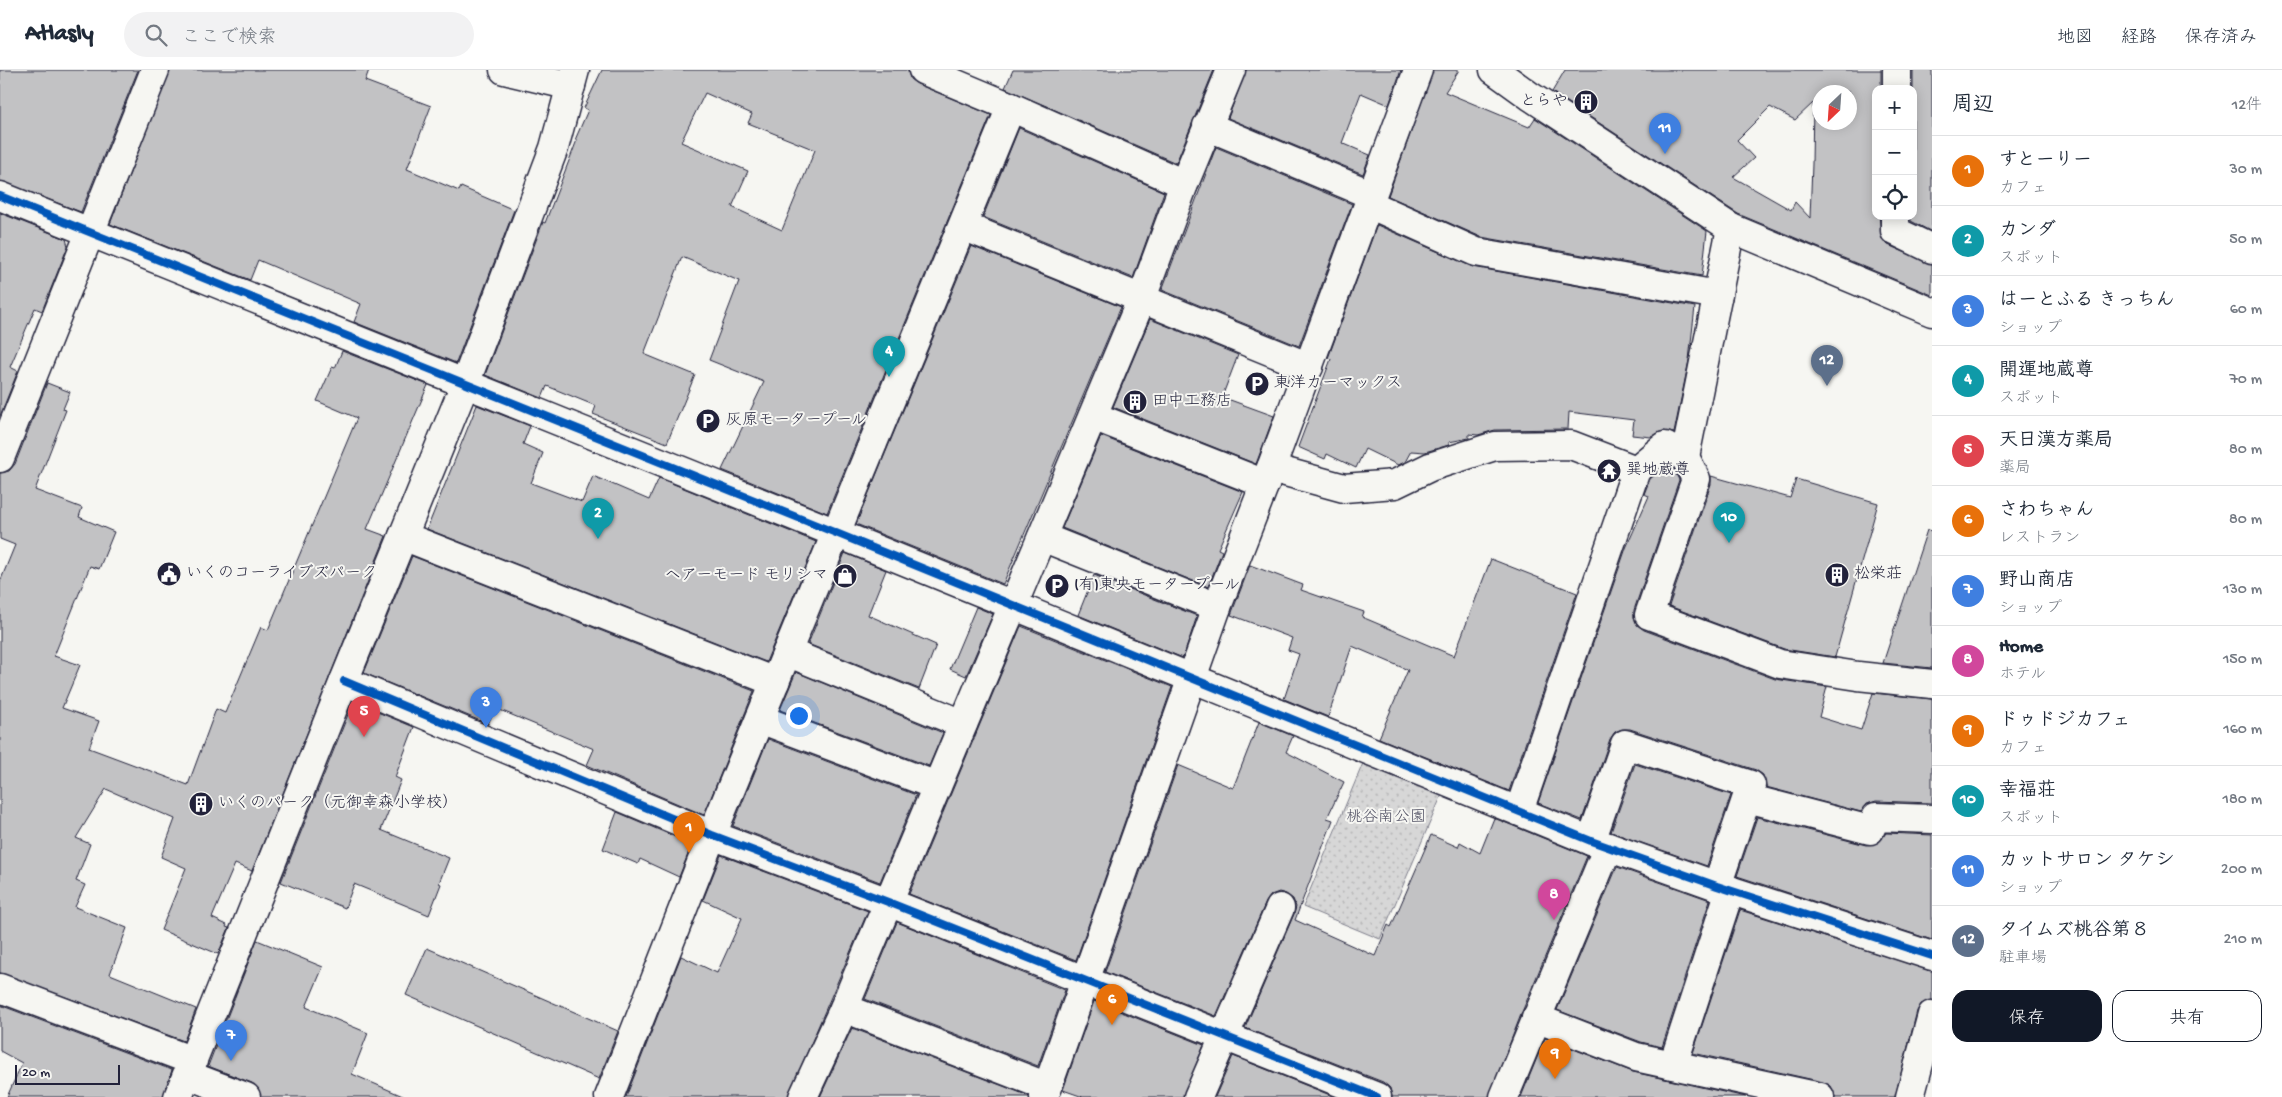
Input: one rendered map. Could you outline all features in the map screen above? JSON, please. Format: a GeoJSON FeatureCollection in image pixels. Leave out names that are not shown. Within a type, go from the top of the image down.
{"type":"FeatureCollection","features":[{"type":"Feature","properties":{"kind":"street"},"geometry":{"type":"LineString","coordinates":[[0,458],[92,234],[156,70]]}},
{"type":"Feature","properties":{"kind":"street"},"geometry":{"type":"LineString","coordinates":[[186,1078],[465,384],[554,148],[573,78],[504,70]]}},
{"type":"Feature","properties":{"kind":"street"},"geometry":{"type":"LineString","coordinates":[[923,70],[1184,184]]}},
{"type":"Feature","properties":{"kind":"street"},"geometry":{"type":"LineString","coordinates":[[803,1097],[844,1008],[1142,298],[1184,184],[1231,70]]}},
{"type":"Feature","properties":{"kind":"street"},"geometry":{"type":"LineString","coordinates":[[844,1008],[1046,1092],[1191,678],[1309,367],[1418,70]]}},
{"type":"Feature","properties":{"kind":"street"},"geometry":{"type":"LineString","coordinates":[[1494,70],[1530,96],[1732,228],[1932,312]]}},
{"type":"Feature","properties":{"kind":"street"},"geometry":{"type":"LineString","coordinates":[[1897,70],[1897,85]]}},
{"type":"Feature","properties":{"kind":"street"},"geometry":{"type":"LineString","coordinates":[[609,1097],[712,835],[1011,107]]}},
{"type":"Feature","properties":{"kind":"street"},"geometry":{"type":"LineString","coordinates":[[1207,126],[1370,200],[1476,252],[1718,295]]}},
{"type":"Feature","properties":{"kind":"street"},"geometry":{"type":"LineString","coordinates":[[0,196],[836,533],[1599,844],[1724,888],[1932,956]]}},
{"type":"Feature","properties":{"kind":"street"},"geometry":{"type":"LineString","coordinates":[[1895,220],[1895,232],[1932,249]]}},
{"type":"Feature","properties":{"kind":"street"},"geometry":{"type":"LineString","coordinates":[[963,226],[1309,367]]}},
{"type":"Feature","properties":{"kind":"street"},"geometry":{"type":"LineString","coordinates":[[1685,457],[1732,228]]}},
{"type":"Feature","properties":{"kind":"street"},"geometry":{"type":"LineString","coordinates":[[1092,416],[1268,476],[1344,488],[1395,484],[1430,467],[1495,446],[1571,446],[1636,470]]}},
{"type":"Feature","properties":{"kind":"street"},"geometry":{"type":"LineString","coordinates":[[1519,811],[1636,470],[1665,446],[1685,457],[1696,480],[1649,614],[1780,664],[1858,676],[1932,684]]}},
{"type":"Feature","properties":{"kind":"street"},"geometry":{"type":"LineString","coordinates":[[403,536],[775,682]]}},
{"type":"Feature","properties":{"kind":"street"},"geometry":{"type":"LineString","coordinates":[[1042,536],[1217,607]]}},
{"type":"Feature","properties":{"kind":"street"},"geometry":{"type":"LineString","coordinates":[[787,652],[963,724]]}},
{"type":"Feature","properties":{"kind":"street"},"geometry":{"type":"LineString","coordinates":[[344,681],[712,835],[888,902],[1376,1097]]}},
{"type":"Feature","properties":{"kind":"street"},"geometry":{"type":"LineString","coordinates":[[760,719],[937,786]]}},
{"type":"Feature","properties":{"kind":"street"},"geometry":{"type":"LineString","coordinates":[[1504,1097],[1536,1018],[1599,844],[1625,744],[1751,785],[1674,1065]]}},
{"type":"Feature","properties":{"kind":"street"},"geometry":{"type":"LineString","coordinates":[[1746,798],[1870,830],[1876,817],[1932,819]]}},
{"type":"Feature","properties":{"kind":"street"},"geometry":{"type":"LineString","coordinates":[[1198,1097],[1280,908]]}},
{"type":"Feature","properties":{"kind":"street"},"geometry":{"type":"LineString","coordinates":[[0,988],[186,1078],[246,1097]]}},
{"type":"Feature","properties":{"kind":"street"},"geometry":{"type":"LineString","coordinates":[[1910,1097],[1932,1015]]}},
{"type":"Feature","properties":{"kind":"street"},"geometry":{"type":"LineString","coordinates":[[1536,1018],[1636,1057],[1820,1097]]}},
{"type":"Feature","properties":{"kind":"green space","name":"桃谷南公園"},"geometry":{"type":"Polygon","coordinates":[[[1366,756],[1443,792],[1380,939],[1303,907],[1366,756]]]}},
{"type":"Feature","properties":{"kind":"building"},"geometry":{"type":"Polygon","coordinates":[[[0,70],[138,70],[81,212],[0,181],[0,70]]]}},
{"type":"Feature","properties":{"kind":"building"},"geometry":{"type":"Polygon","coordinates":[[[170,70],[369,70],[365,81],[431,106],[407,169],[459,191],[461,187],[514,210],[456,363],[354,322],[361,304],[258,260],[250,280],[110,224],[170,70]]]}},
{"type":"Feature","properties":{"kind":"building"},"geometry":{"type":"Polygon","coordinates":[[[602,70],[908,70],[910,79],[917,84],[991,115],[827,513],[722,470],[764,382],[709,360],[739,281],[682,257],[644,354],[695,375],[667,443],[593,414],[596,406],[547,386],[542,398],[485,375],[543,222],[545,223],[577,140],[575,140],[588,110],[584,108],[602,70]],[[705,93],[681,142],[748,171],[732,207],[782,230],[815,150],[748,123],[752,114],[705,93]]]}},
{"type":"Feature","properties":{"kind":"building"},"geometry":{"type":"Polygon","coordinates":[[[1013,70],[1214,70],[1176,163],[1005,88],[1013,70]]]}},
{"type":"Feature","properties":{"kind":"building"},"geometry":{"type":"Polygon","coordinates":[[[1246,70],[1401,70],[1389,105],[1361,93],[1342,143],[1370,155],[1363,174],[1228,118],[1246,70]]]}},
{"type":"Feature","properties":{"kind":"building"},"geometry":{"type":"Polygon","coordinates":[[[1433,70],[1459,70],[1445,92],[1529,127],[1535,118],[1707,231],[1702,276],[1481,237],[1388,196],[1433,70]]]}},
{"type":"Feature","properties":{"kind":"building"},"geometry":{"type":"Polygon","coordinates":[[[1565,70],[1881,70],[1881,85],[1872,85],[1872,220],[1880,220],[1882,239],[1888,245],[1932,264],[1932,295],[1738,214],[1552,92],[1565,70]],[[1812,85],[1812,104],[1795,120],[1770,107],[1737,140],[1754,158],[1733,177],[1791,210],[1795,202],[1810,218],[1813,130],[1857,130],[1857,85],[1812,85]]]}},
{"type":"Feature","properties":{"kind":"building"},"geometry":{"type":"Polygon","coordinates":[[[1913,70],[1932,70],[1932,232],[1911,221],[1917,220],[1917,85],[1913,85],[1913,70]]]}},
{"type":"Feature","properties":{"kind":"building"},"geometry":{"type":"Polygon","coordinates":[[[1019,128],[1164,192],[1133,278],[983,217],[1019,128]]]}},
{"type":"Feature","properties":{"kind":"building"},"geometry":{"type":"Polygon","coordinates":[[[1216,147],[1352,204],[1299,346],[1162,290],[1216,147]]]}},
{"type":"Feature","properties":{"kind":"building"},"geometry":{"type":"Polygon","coordinates":[[[0,213],[66,239],[68,246],[42,311],[35,308],[10,367],[18,371],[0,416],[0,213]]]}},
{"type":"Feature","properties":{"kind":"building"},"geometry":{"type":"Polygon","coordinates":[[[1377,225],[1473,267],[1695,307],[1689,360],[1674,433],[1663,431],[1651,437],[1632,435],[1634,420],[1569,412],[1568,429],[1495,430],[1478,435],[1469,434],[1469,438],[1449,442],[1449,445],[1425,452],[1411,451],[1405,462],[1398,465],[1365,449],[1356,468],[1327,454],[1325,459],[1298,447],[1331,359],[1328,358],[1377,225]]]}},
{"type":"Feature","properties":{"kind":"building"},"geometry":{"type":"Polygon","coordinates":[[[971,246],[1121,307],[1003,584],[856,524],[971,246]]]}},
{"type":"Feature","properties":{"kind":"building"},"geometry":{"type":"Polygon","coordinates":[[[1150,319],[1238,355],[1222,397],[1274,416],[1256,464],[1113,407],[1150,319]]]}},
{"type":"Feature","properties":{"kind":"building"},"geometry":{"type":"Polygon","coordinates":[[[342,351],[428,385],[367,529],[386,536],[252,871],[235,864],[212,918],[227,925],[226,927],[229,928],[218,954],[161,930],[186,868],[161,857],[175,819],[106,789],[76,838],[90,844],[76,881],[85,885],[75,907],[127,928],[110,974],[196,1009],[184,1041],[0,973],[0,582],[15,545],[0,539],[0,473],[9,471],[15,464],[47,383],[70,392],[63,409],[66,410],[35,490],[82,508],[79,517],[114,532],[99,569],[90,566],[54,656],[80,665],[62,708],[99,721],[89,748],[188,785],[216,709],[225,713],[261,627],[268,630],[357,418],[317,401],[332,367],[335,368],[342,351]]]}},
{"type":"Feature","properties":{"kind":"building"},"geometry":{"type":"Polygon","coordinates":[[[477,405],[530,426],[523,444],[543,453],[531,483],[582,502],[593,476],[649,500],[659,478],[816,542],[766,662],[427,529],[477,405]]]}},
{"type":"Feature","properties":{"kind":"building"},"geometry":{"type":"Polygon","coordinates":[[[1101,436],[1243,492],[1218,549],[1222,551],[1208,587],[1062,528],[1101,436]]]}},
{"type":"Feature","properties":{"kind":"building"},"geometry":{"type":"Polygon","coordinates":[[[1667,465],[1673,468],[1679,480],[1634,610],[1637,625],[1644,630],[1775,679],[1827,687],[1819,717],[1861,730],[1873,693],[1932,699],[1932,803],[1876,801],[1867,804],[1861,812],[1766,787],[1763,775],[1756,770],[1630,729],[1622,729],[1615,732],[1610,739],[1582,820],[1538,803],[1626,548],[1649,496],[1644,494],[1650,479],[1667,465]]]}},
{"type":"Feature","properties":{"kind":"building"},"geometry":{"type":"Polygon","coordinates":[[[1711,476],[1790,498],[1796,479],[1878,503],[1835,657],[1784,649],[1669,606],[1711,484],[1711,476]]]}},
{"type":"Feature","properties":{"kind":"building"},"geometry":{"type":"Polygon","coordinates":[[[1927,530],[1932,531],[1932,668],[1883,663],[1927,530]]]}},
{"type":"Feature","properties":{"kind":"building"},"geometry":{"type":"Polygon","coordinates":[[[845,553],[886,570],[868,615],[936,645],[919,689],[808,644],[845,553]]]}},
{"type":"Feature","properties":{"kind":"building"},"geometry":{"type":"Polygon","coordinates":[[[412,556],[754,691],[704,815],[587,765],[594,749],[495,708],[488,724],[364,673],[412,556]]]}},
{"type":"Feature","properties":{"kind":"building"},"geometry":{"type":"Polygon","coordinates":[[[1491,559],[1577,593],[1509,791],[1379,738],[1408,670],[1352,646],[1328,717],[1284,699],[1299,654],[1288,650],[1292,638],[1231,615],[1250,565],[1303,585],[1301,590],[1364,612],[1362,617],[1454,656],[1491,559]]]}},
{"type":"Feature","properties":{"kind":"building"},"geometry":{"type":"Polygon","coordinates":[[[1094,575],[1197,616],[1183,658],[1078,615],[1094,575]]]}},
{"type":"Feature","properties":{"kind":"building"},"geometry":{"type":"Polygon","coordinates":[[[976,607],[993,614],[966,676],[950,669],[976,607]]]}},
{"type":"Feature","properties":{"kind":"building"},"geometry":{"type":"Polygon","coordinates":[[[1021,626],[1172,687],[1076,960],[909,894],[1021,626]]]}},
{"type":"Feature","properties":{"kind":"building"},"geometry":{"type":"Polygon","coordinates":[[[796,672],[943,733],[929,766],[780,710],[796,672]]]}},
{"type":"Feature","properties":{"kind":"building"},"geometry":{"type":"Polygon","coordinates":[[[353,702],[414,727],[395,777],[401,780],[381,830],[449,858],[429,915],[354,884],[345,908],[281,882],[353,702]]]}},
{"type":"Feature","properties":{"kind":"building"},"geometry":{"type":"Polygon","coordinates":[[[1259,722],[1293,736],[1286,752],[1344,782],[1327,818],[1333,820],[1295,920],[1375,956],[1388,925],[1391,927],[1431,835],[1458,847],[1460,842],[1480,853],[1494,818],[1587,856],[1489,1097],[1392,1097],[1390,1088],[1383,1082],[1245,1028],[1294,914],[1296,907],[1293,899],[1286,894],[1279,892],[1271,895],[1266,902],[1216,1016],[1105,972],[1178,765],[1233,788],[1259,722]]]}},
{"type":"Feature","properties":{"kind":"building"},"geometry":{"type":"Polygon","coordinates":[[[768,739],[916,795],[880,882],[733,826],[768,739]]]}},
{"type":"Feature","properties":{"kind":"building"},"geometry":{"type":"Polygon","coordinates":[[[1635,764],[1731,795],[1707,866],[1611,832],[1635,764]]]}},
{"type":"Feature","properties":{"kind":"building"},"geometry":{"type":"Polygon","coordinates":[[[617,812],[692,844],[679,877],[640,859],[638,864],[603,849],[617,812]]]}},
{"type":"Feature","properties":{"kind":"building"},"geometry":{"type":"Polygon","coordinates":[[[1757,817],[1866,845],[1879,842],[1886,833],[1932,835],[1932,940],[1737,876],[1757,817]]]}},
{"type":"Feature","properties":{"kind":"building"},"geometry":{"type":"Polygon","coordinates":[[[721,855],[868,911],[788,1097],[626,1097],[681,956],[717,973],[742,918],[703,900],[721,855]]]}},
{"type":"Feature","properties":{"kind":"building"},"geometry":{"type":"Polygon","coordinates":[[[1617,867],[1710,900],[1662,1047],[1641,1042],[1557,1010],[1617,867]]]}},
{"type":"Feature","properties":{"kind":"building"},"geometry":{"type":"Polygon","coordinates":[[[1740,910],[1932,971],[1932,1000],[1921,1004],[1917,1011],[1895,1097],[1835,1097],[1831,1086],[1823,1082],[1693,1053],[1740,910]]]}},
{"type":"Feature","properties":{"kind":"building"},"geometry":{"type":"Polygon","coordinates":[[[897,922],[1065,990],[1038,1066],[865,999],[897,922]]]}},
{"type":"Feature","properties":{"kind":"building"},"geometry":{"type":"Polygon","coordinates":[[[257,940],[323,967],[306,1007],[368,1033],[352,1074],[405,1097],[261,1097],[258,1088],[252,1083],[208,1066],[257,940]]]}},
{"type":"Feature","properties":{"kind":"building"},"geometry":{"type":"Polygon","coordinates":[[[427,948],[618,1031],[599,1079],[406,995],[427,948]]]}},
{"type":"Feature","properties":{"kind":"building"},"geometry":{"type":"Polygon","coordinates":[[[1094,1001],[1204,1045],[1183,1097],[1083,1097],[1063,1090],[1094,1001]]]}},
{"type":"Feature","properties":{"kind":"building"},"geometry":{"type":"Polygon","coordinates":[[[0,1005],[172,1070],[163,1097],[7,1097],[22,1063],[0,1051],[0,1005]]]}},
{"type":"Feature","properties":{"kind":"building"},"geometry":{"type":"Polygon","coordinates":[[[852,1028],[1029,1096],[1029,1097],[820,1097],[852,1028]]]}},
{"type":"Feature","properties":{"kind":"building"},"geometry":{"type":"Polygon","coordinates":[[[1545,1038],[1633,1072],[1746,1097],[1521,1097],[1545,1038]]]}},
{"type":"Feature","properties":{"kind":"building"},"geometry":{"type":"Polygon","coordinates":[[[1233,1056],[1335,1097],[1215,1097],[1233,1056]]]}},
{"type":"Feature","properties":{"kind":"cycle path"},"geometry":{"type":"LineString","coordinates":[[0,196],[836,533],[1591,841],[1717,886],[1932,956]]}},
{"type":"Feature","properties":{"kind":"cycle path"},"geometry":{"type":"LineString","coordinates":[[344,681],[712,835],[888,902],[1377,1097]]}},
{"type":"Feature","properties":{"kind":"place","name":"とらや"},"geometry":{"type":"Point","coordinates":[1586,102]}},
{"type":"Feature","properties":{"kind":"place","name":"カットサロン タケシ"},"geometry":{"type":"Point","coordinates":[1665,154]}},
{"type":"Feature","properties":{"kind":"place","name":"開運地蔵尊"},"geometry":{"type":"Point","coordinates":[889,377]}},
{"type":"Feature","properties":{"kind":"place","name":"東洋カーマックス"},"geometry":{"type":"Point","coordinates":[1257,384]}},
{"type":"Feature","properties":{"kind":"place","name":"タイムズ桃谷第８"},"geometry":{"type":"Point","coordinates":[1827,386]}},
{"type":"Feature","properties":{"kind":"place","name":"田中工務店"},"geometry":{"type":"Point","coordinates":[1135,402]}},
{"type":"Feature","properties":{"kind":"place","name":"灰原モータープール"},"geometry":{"type":"Point","coordinates":[708,421]}},
{"type":"Feature","properties":{"kind":"place","name":"巽地蔵尊"},"geometry":{"type":"Point","coordinates":[1609,471]}},
{"type":"Feature","properties":{"kind":"place","name":"カンダ"},"geometry":{"type":"Point","coordinates":[598,539]}},
{"type":"Feature","properties":{"kind":"place","name":"幸福荘"},"geometry":{"type":"Point","coordinates":[1729,543]}},
{"type":"Feature","properties":{"kind":"place","name":"いくのコーライブズパーク"},"geometry":{"type":"Point","coordinates":[169,574]}},
{"type":"Feature","properties":{"kind":"place","name":"松栄荘"},"geometry":{"type":"Point","coordinates":[1837,575]}},
{"type":"Feature","properties":{"kind":"place","name":"ヘアーモード モリシマ"},"geometry":{"type":"Point","coordinates":[845,576]}},
{"type":"Feature","properties":{"kind":"place","name":"(有)東央モータープール"},"geometry":{"type":"Point","coordinates":[1057,586]}},
{"type":"Feature","properties":{"kind":"place","name":"はーとふる きっちん"},"geometry":{"type":"Point","coordinates":[486,728]}},
{"type":"Feature","properties":{"kind":"place","name":"天日漢方薬局"},"geometry":{"type":"Point","coordinates":[364,737]}},
{"type":"Feature","properties":{"kind":"place","name":"いくのパーク（元御幸森小学校）"},"geometry":{"type":"Point","coordinates":[201,804]}},
{"type":"Feature","properties":{"kind":"place","name":"すとーりー"},"geometry":{"type":"Point","coordinates":[689,853]}},
{"type":"Feature","properties":{"kind":"place","name":"Home"},"geometry":{"type":"Point","coordinates":[1554,920]}},
{"type":"Feature","properties":{"kind":"place","name":"さわちゃん"},"geometry":{"type":"Point","coordinates":[1112,1025]}},
{"type":"Feature","properties":{"kind":"place","name":"野山商店"},"geometry":{"type":"Point","coordinates":[231,1061]}},
{"type":"Feature","properties":{"kind":"place","name":"ドゥドジカフェ"},"geometry":{"type":"Point","coordinates":[1555,1079]}}]}
